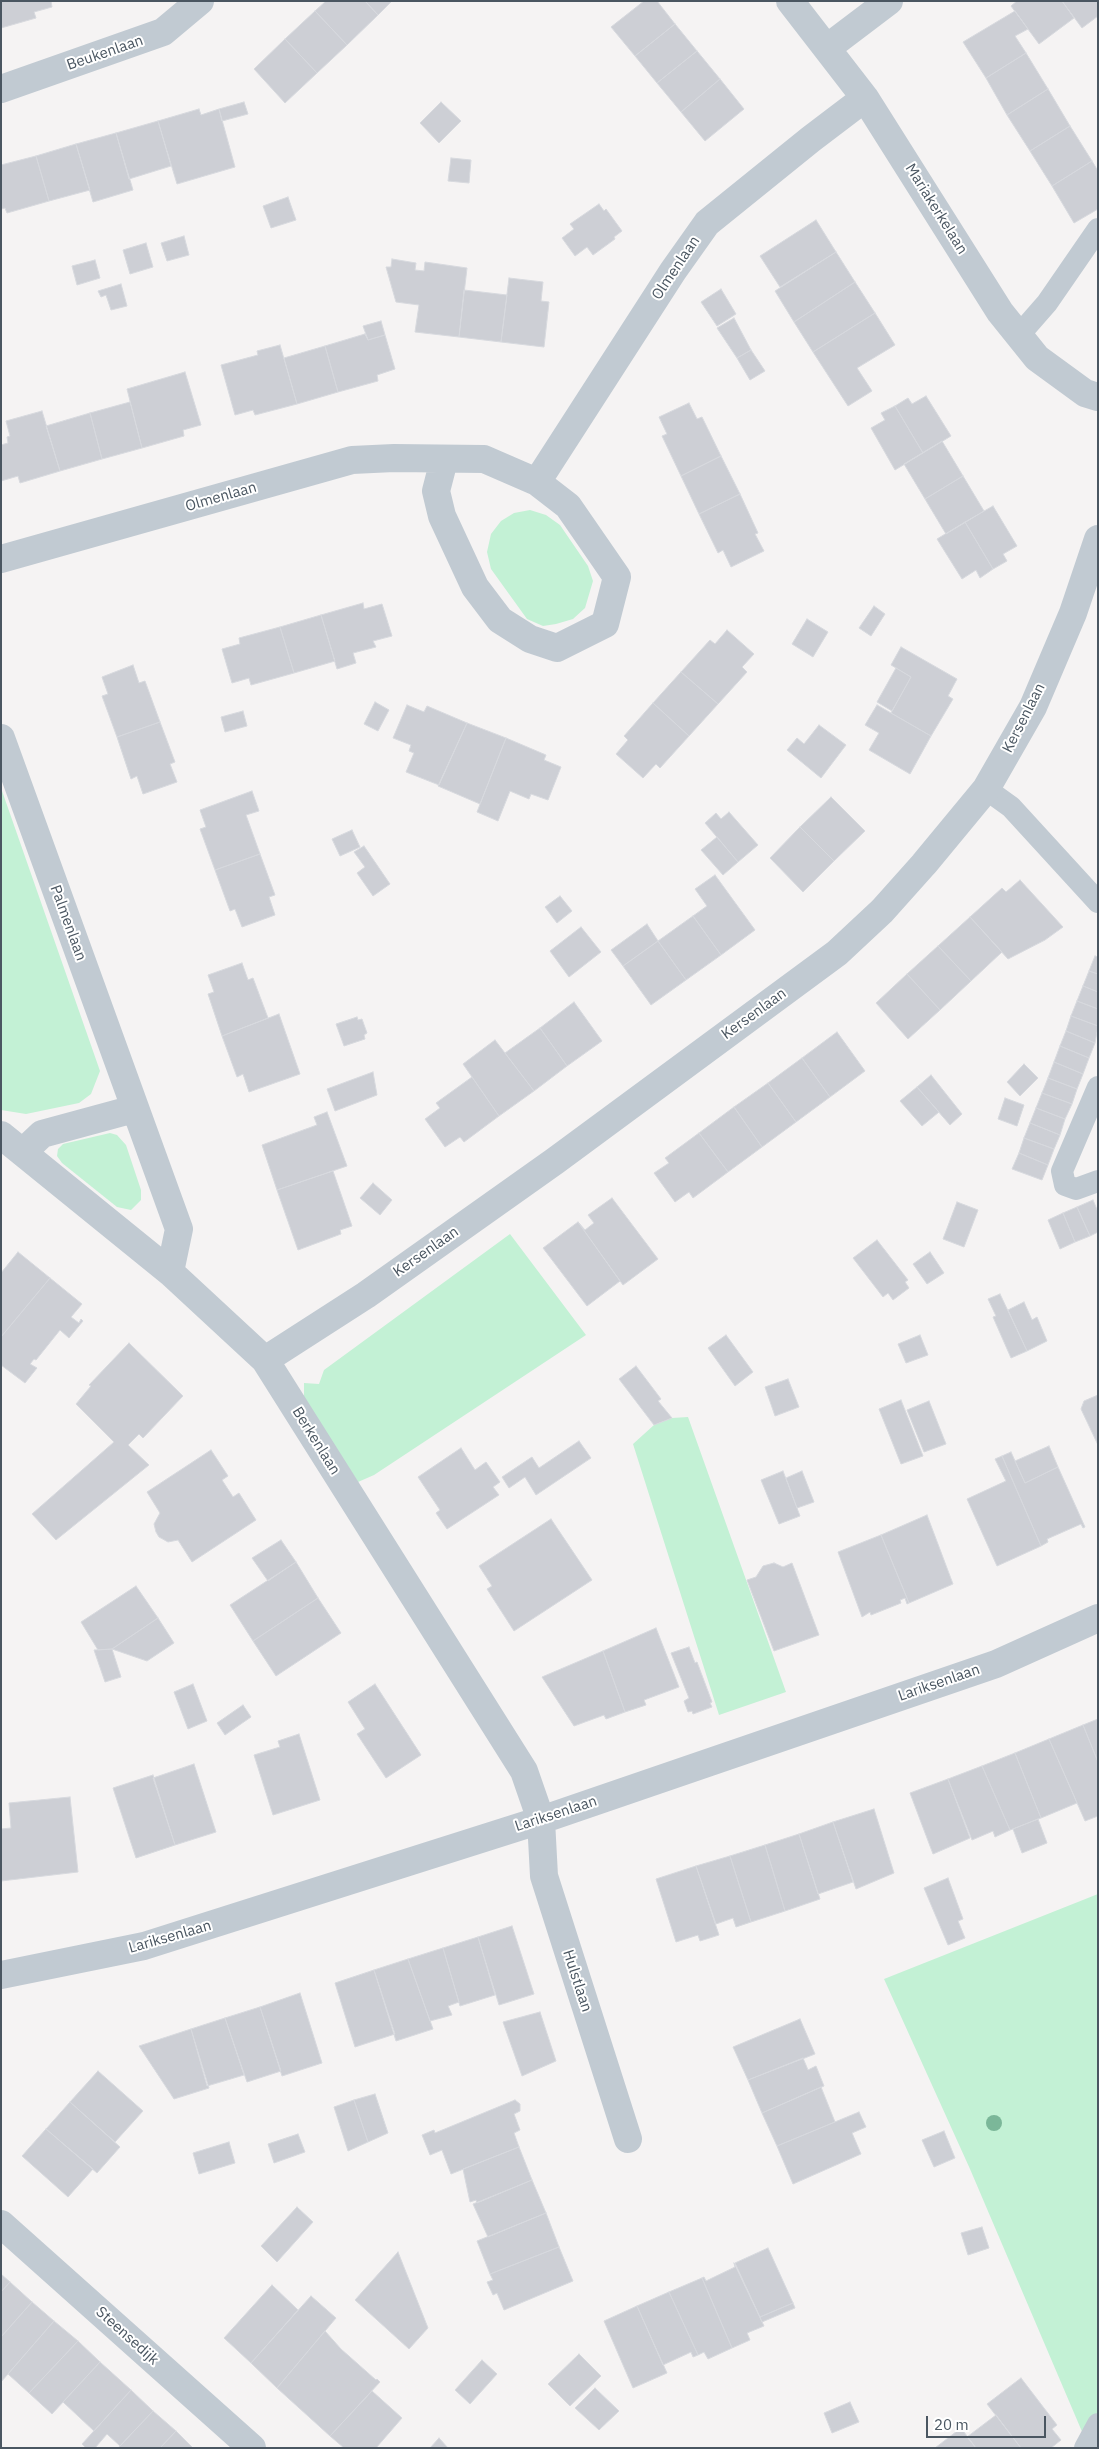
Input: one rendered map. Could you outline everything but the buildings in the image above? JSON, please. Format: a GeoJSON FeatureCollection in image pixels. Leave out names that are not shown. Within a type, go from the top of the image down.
{"type":"FeatureCollection","features":[{"type":"Feature","properties":{"kind":"street","name":"Beukenlaan"},"geometry":{"type":"LineString","coordinates":[[1,89],[163,32],[200,1]]}},
{"type":"Feature","properties":{"kind":"street","name":"Mariakerkelaan"},"geometry":{"type":"LineString","coordinates":[[790,1],[865,98],[1000,312],[1037,358],[1085,392],[1098,397]]}},
{"type":"Feature","properties":{"kind":"street"},"geometry":{"type":"LineString","coordinates":[[827,48],[889,1]]}},
{"type":"Feature","properties":{"kind":"street","name":"Olmenlaan"},"geometry":{"type":"LineString","coordinates":[[537,482],[673,271],[707,223],[810,139],[865,98]]}},
{"type":"Feature","properties":{"kind":"street","name":"Olmenlaan"},"geometry":{"type":"LineString","coordinates":[[1,559],[352,460],[394,458],[484,459],[537,482],[568,506],[617,577],[605,624],[557,648],[530,639],[500,620],[475,587],[442,516],[436,491],[444,460]]}},
{"type":"Feature","properties":{"kind":"street","name":"Kersenlaan"},"geometry":{"type":"LineString","coordinates":[[265,1360],[366,1294],[547,1166],[838,953],[882,911],[924,864],[986,788],[1032,707],[1073,613],[1098,539]]}},
{"type":"Feature","properties":{"kind":"street","name":"Palmenlaan"},"geometry":{"type":"LineString","coordinates":[[1,738],[178,1229],[170,1272]]}},
{"type":"Feature","properties":{"kind":"street"},"geometry":{"type":"LineString","coordinates":[[23,1152],[42,1134],[134,1109]]}},
{"type":"Feature","properties":{"kind":"street","name":"Berkenlaan"},"geometry":{"type":"LineString","coordinates":[[1,1135],[170,1272],[265,1360],[524,1771],[541,1820]]}},
{"type":"Feature","properties":{"kind":"street","name":"Lariksenlaan"},"geometry":{"type":"LineString","coordinates":[[2,1976],[144,1946],[541,1820],[996,1664],[1098,1618]]}},
{"type":"Feature","properties":{"kind":"street","name":"Hulstlaan"},"geometry":{"type":"LineString","coordinates":[[541,1820],[544,1876],[628,2139]]}},
{"type":"Feature","properties":{"kind":"street","name":"Steensedijk"},"geometry":{"type":"LineString","coordinates":[[1,2224],[252,2448]]}},
{"type":"Feature","properties":{"kind":"lane"},"geometry":{"type":"LineString","coordinates":[[1019,335],[1047,303],[1098,229]]}},
{"type":"Feature","properties":{"kind":"lane"},"geometry":{"type":"LineString","coordinates":[[986,788],[1011,807],[1098,902]]}},
{"type":"Feature","properties":{"kind":"lane"},"geometry":{"type":"LineString","coordinates":[[1098,1087],[1062,1171],[1065,1185],[1076,1189],[1098,1181]]}},
{"type":"Feature","properties":{"kind":"lane"},"geometry":{"type":"LineString","coordinates":[[1085,2448],[1098,2424]]}},
{"type":"Feature","properties":{"kind":"green space"},"geometry":{"type":"Polygon","coordinates":[[[530,510],[546,515],[560,525],[588,566],[593,581],[585,608],[573,619],[543,626],[527,619],[491,569],[487,552],[491,534],[501,521],[514,513],[530,510]]]}},
{"type":"Feature","properties":{"kind":"green space"},"geometry":{"type":"Polygon","coordinates":[[[1,788],[100,1071],[91,1094],[79,1103],[26,1114],[1,1110],[1,788]]]}},
{"type":"Feature","properties":{"kind":"green space"},"geometry":{"type":"Polygon","coordinates":[[[110,1133],[117,1135],[126,1145],[141,1190],[141,1200],[131,1210],[117,1207],[62,1163],[57,1156],[58,1149],[63,1144],[110,1133]]]}},
{"type":"Feature","properties":{"kind":"green space"},"geometry":{"type":"Polygon","coordinates":[[[510,1234],[586,1335],[374,1475],[358,1482],[304,1398],[304,1383],[319,1384],[324,1370],[510,1234]]]}},
{"type":"Feature","properties":{"kind":"green space"},"geometry":{"type":"Polygon","coordinates":[[[688,1417],[786,1692],[719,1715],[633,1444],[654,1425],[672,1418],[688,1417]]]}},
{"type":"Feature","properties":{"kind":"green space"},"geometry":{"type":"Polygon","coordinates":[[[1098,1894],[1098,2448],[1089,2448],[970,2169],[884,1979],[1098,1894]]]}}]}
